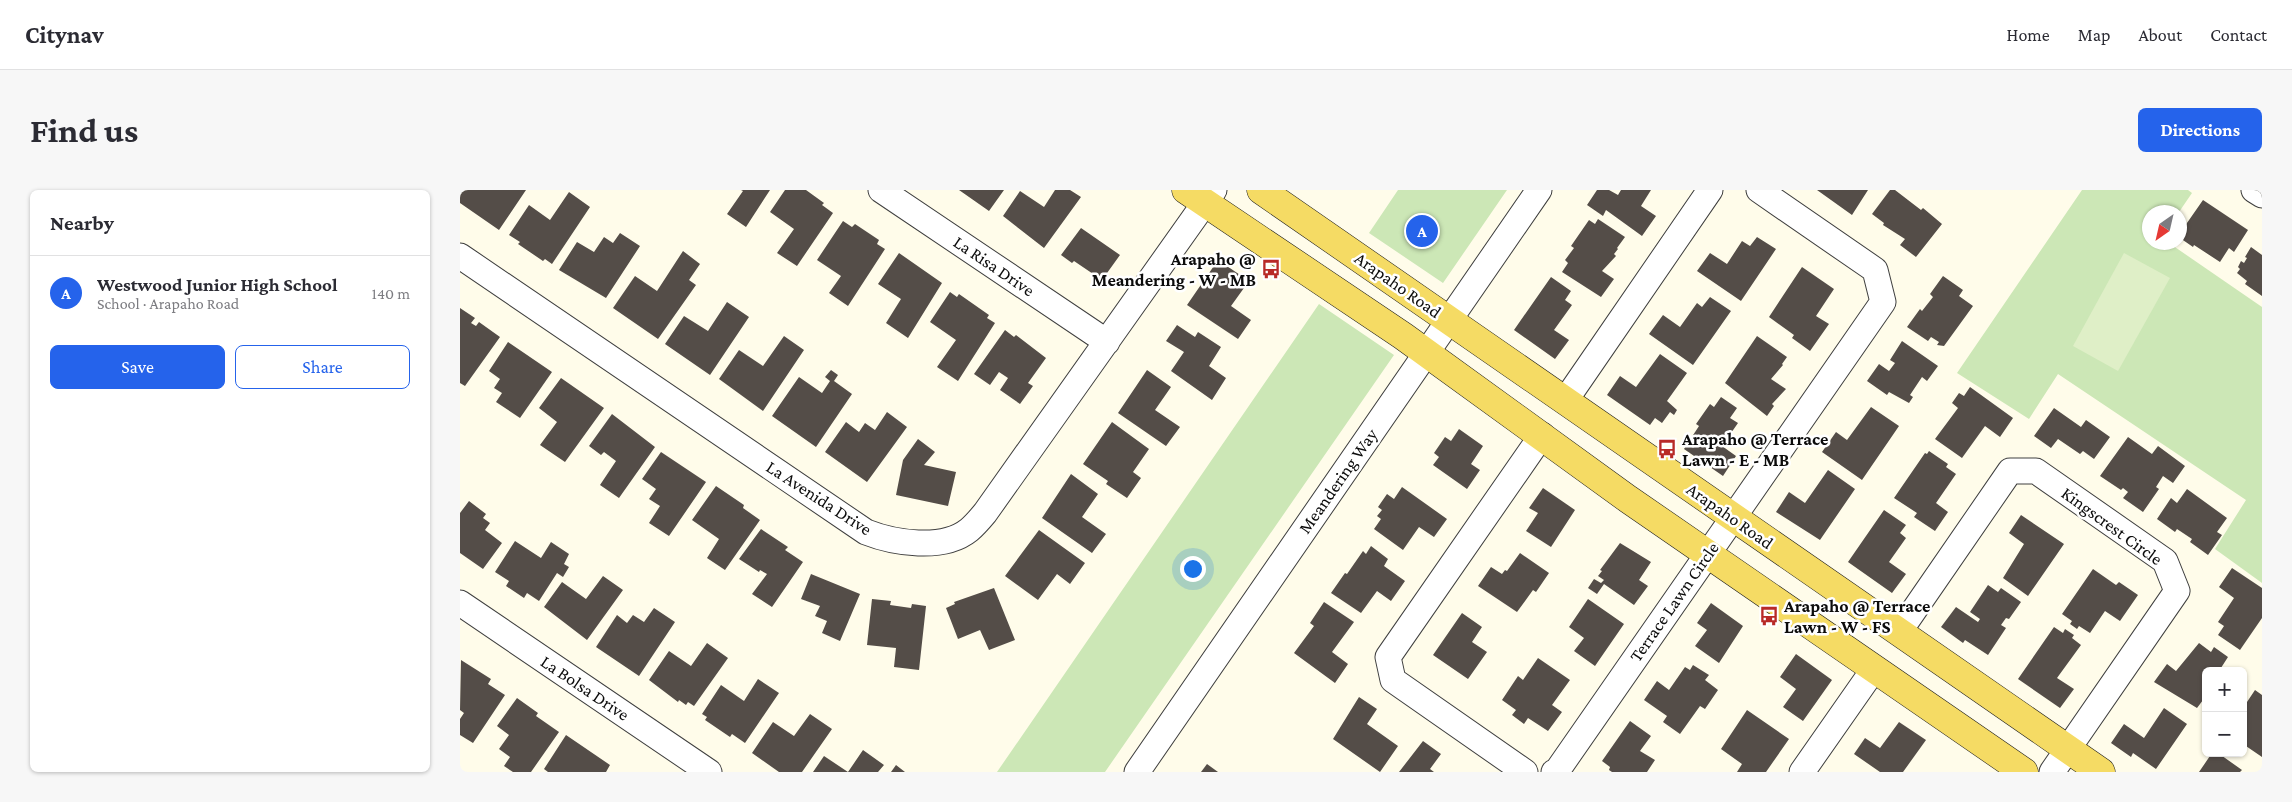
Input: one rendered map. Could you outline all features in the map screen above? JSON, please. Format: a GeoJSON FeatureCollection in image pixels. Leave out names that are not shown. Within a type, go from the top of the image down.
{"type":"FeatureCollection","features":[{"type":"Feature","properties":{"kind":"main road","name":"Arapaho Road"},"geometry":{"type":"LineString","coordinates":[[1262,190],[2101,772]]}},
{"type":"Feature","properties":{"kind":"main road"},"geometry":{"type":"LineString","coordinates":[[1202,194],[1427,352],[1628,499],[2024,772]]}},
{"type":"Feature","properties":{"kind":"street","name":"La Risa Drive"},"geometry":{"type":"LineString","coordinates":[[881,190],[1107,342]]}},
{"type":"Feature","properties":{"kind":"street","name":"Meandering Way"},"geometry":{"type":"LineString","coordinates":[[1137,772],[1539,190]]}},
{"type":"Feature","properties":{"kind":"street"},"geometry":{"type":"LineString","coordinates":[[1565,401],[1710,190]]}},
{"type":"Feature","properties":{"kind":"street","name":"Terrace Lawn Circle"},"geometry":{"type":"LineString","coordinates":[[1554,772],[1557,771],[1883,302],[1875,270],[1759,190]]}},
{"type":"Feature","properties":{"kind":"street"},"geometry":{"type":"LineString","coordinates":[[2254,190],[2262,195]]}},
{"type":"Feature","properties":{"kind":"street","name":"La Avenida Drive"},"geometry":{"type":"LineString","coordinates":[[460,256],[866,532],[886,540],[918,544],[937,541],[967,531],[985,513],[1107,342],[1202,194]]}},
{"type":"Feature","properties":{"kind":"street"},"geometry":{"type":"LineString","coordinates":[[1525,772],[1393,680],[1388,657],[1542,435]]}},
{"type":"Feature","properties":{"kind":"street","name":"Kingscrest Circle"},"geometry":{"type":"LineString","coordinates":[[1899,632],[2010,471],[2036,471],[2165,561],[2178,591],[2052,772]]}},
{"type":"Feature","properties":{"kind":"street","name":"La Bolsa Drive"},"geometry":{"type":"LineString","coordinates":[[460,603],[709,772]]}},
{"type":"Feature","properties":{"kind":"street"},"geometry":{"type":"LineString","coordinates":[[1802,772],[1874,669]]}},
{"type":"Feature","properties":{"kind":"green space"},"geometry":{"type":"Polygon","coordinates":[[[1398,190],[1507,190],[1443,283],[1369,233],[1398,190]]]}},
{"type":"Feature","properties":{"kind":"green space"},"geometry":{"type":"Polygon","coordinates":[[[2082,190],[2188,190],[2192,193],[2184,205],[2142,205],[2142,250],[2179,250],[2262,307],[2262,583],[2215,549],[2246,500],[2058,374],[2029,419],[1957,373],[2082,190]]]}},
{"type":"Feature","properties":{"kind":"green space"},"geometry":{"type":"Polygon","coordinates":[[[2124,253],[2170,278],[2118,371],[2073,346],[2124,253]]]}},
{"type":"Feature","properties":{"kind":"green space"},"geometry":{"type":"Polygon","coordinates":[[[1319,304],[1394,355],[1105,772],[997,772],[1319,304]]]}},
{"type":"Feature","properties":{"kind":"building"},"geometry":{"type":"Polygon","coordinates":[[[460,190],[526,190],[499,230],[460,203],[460,190]]]}},
{"type":"Feature","properties":{"kind":"building"},"geometry":{"type":"Polygon","coordinates":[[[741,190],[770,190],[746,227],[727,214],[743,191],[741,190]]]}},
{"type":"Feature","properties":{"kind":"building"},"geometry":{"type":"Polygon","coordinates":[[[785,190],[806,190],[824,203],[822,205],[833,213],[797,266],[777,253],[794,229],[770,212],[785,190]]]}},
{"type":"Feature","properties":{"kind":"building"},"geometry":{"type":"Polygon","coordinates":[[[959,190],[1004,190],[989,211],[959,190]]]}},
{"type":"Feature","properties":{"kind":"building"},"geometry":{"type":"Polygon","coordinates":[[[1055,190],[1070,190],[1081,197],[1044,248],[1003,216],[1020,191],[1044,207],[1055,190]]]}},
{"type":"Feature","properties":{"kind":"building"},"geometry":{"type":"Polygon","coordinates":[[[1597,190],[1609,190],[1618,195],[1621,190],[1651,190],[1641,206],[1656,216],[1642,236],[1606,210],[1603,216],[1587,205],[1597,190]]]}},
{"type":"Feature","properties":{"kind":"building"},"geometry":{"type":"Polygon","coordinates":[[[1817,190],[1868,190],[1852,215],[1817,190]]]}},
{"type":"Feature","properties":{"kind":"building"},"geometry":{"type":"Polygon","coordinates":[[[1890,190],[1895,190],[1921,210],[1923,208],[1942,224],[1916,257],[1900,245],[1905,239],[1883,225],[1884,223],[1872,214],[1890,190]]]}},
{"type":"Feature","properties":{"kind":"building"},"geometry":{"type":"Polygon","coordinates":[[[569,192],[590,207],[552,264],[545,259],[543,261],[518,244],[520,242],[509,235],[529,205],[550,220],[569,192]]]}},
{"type":"Feature","properties":{"kind":"building"},"geometry":{"type":"Polygon","coordinates":[[[2203,200],[2248,230],[2234,252],[2229,248],[2220,262],[2194,245],[2193,247],[2187,243],[2187,223],[2203,200]]]}},
{"type":"Feature","properties":{"kind":"building"},"geometry":{"type":"Polygon","coordinates":[[[1598,219],[1625,237],[1614,254],[1616,256],[1602,271],[1614,279],[1601,297],[1562,272],[1568,263],[1565,260],[1574,248],[1571,246],[1589,220],[1595,224],[1598,219]]]}},
{"type":"Feature","properties":{"kind":"building"},"geometry":{"type":"Polygon","coordinates":[[[843,221],[852,227],[855,224],[879,240],[877,244],[885,249],[848,306],[829,293],[841,276],[817,260],[843,221]]]}},
{"type":"Feature","properties":{"kind":"building"},"geometry":{"type":"Polygon","coordinates":[[[1081,228],[1120,255],[1102,280],[1074,261],[1072,263],[1061,255],[1081,228]]]}},
{"type":"Feature","properties":{"kind":"building"},"geometry":{"type":"Polygon","coordinates":[[[620,233],[640,246],[606,298],[559,270],[577,242],[594,252],[604,237],[613,243],[620,233]]]}},
{"type":"Feature","properties":{"kind":"building"},"geometry":{"type":"Polygon","coordinates":[[[1757,237],[1776,249],[1741,301],[1697,271],[1710,253],[1727,264],[1742,241],[1750,246],[1757,237]]]}},
{"type":"Feature","properties":{"kind":"building"},"geometry":{"type":"Polygon","coordinates":[[[2251,247],[2262,255],[2262,296],[2245,284],[2247,281],[2237,273],[2240,269],[2238,267],[2241,261],[2244,263],[2251,247]]]}},
{"type":"Feature","properties":{"kind":"building"},"geometry":{"type":"Polygon","coordinates":[[[683,251],[700,264],[689,280],[696,285],[658,339],[613,308],[635,276],[657,291],[683,251]]]}},
{"type":"Feature","properties":{"kind":"building"},"geometry":{"type":"Polygon","coordinates":[[[899,253],[942,283],[908,338],[886,323],[901,299],[878,284],[899,253]]]}},
{"type":"Feature","properties":{"kind":"building"},"geometry":{"type":"Polygon","coordinates":[[[1218,260],[1249,281],[1231,306],[1251,320],[1238,339],[1187,305],[1218,260]]]}},
{"type":"Feature","properties":{"kind":"building"},"geometry":{"type":"Polygon","coordinates":[[[1802,267],[1834,289],[1816,316],[1829,324],[1810,351],[1792,338],[1794,335],[1769,317],[1802,267]]]}},
{"type":"Feature","properties":{"kind":"building"},"geometry":{"type":"Polygon","coordinates":[[[1943,276],[1963,290],[1959,296],[1973,306],[1944,346],[1937,345],[1939,342],[1931,337],[1928,341],[1907,327],[1920,309],[1922,311],[1933,297],[1930,294],[1943,276]]]}},
{"type":"Feature","properties":{"kind":"building"},"geometry":{"type":"Polygon","coordinates":[[[1551,277],[1571,291],[1565,300],[1572,305],[1554,330],[1569,340],[1555,359],[1514,330],[1551,277]]]}},
{"type":"Feature","properties":{"kind":"building"},"geometry":{"type":"Polygon","coordinates":[[[950,292],[957,297],[959,294],[989,315],[987,318],[995,323],[958,381],[937,367],[956,340],[930,322],[950,292]]]}},
{"type":"Feature","properties":{"kind":"building"},"geometry":{"type":"Polygon","coordinates":[[[1710,297],[1731,311],[1693,365],[1649,334],[1663,315],[1680,327],[1697,303],[1702,307],[1710,297]]]}},
{"type":"Feature","properties":{"kind":"building"},"geometry":{"type":"Polygon","coordinates":[[[727,302],[749,317],[710,375],[665,344],[684,316],[708,331],[727,302]]]}},
{"type":"Feature","properties":{"kind":"building"},"geometry":{"type":"Polygon","coordinates":[[[460,308],[475,318],[471,323],[476,326],[479,322],[500,337],[465,386],[460,383],[460,308]]]}},
{"type":"Feature","properties":{"kind":"building"},"geometry":{"type":"Polygon","coordinates":[[[1177,325],[1195,337],[1198,332],[1221,347],[1209,366],[1226,378],[1212,400],[1171,371],[1184,352],[1166,341],[1177,325]]]}},
{"type":"Feature","properties":{"kind":"building"},"geometry":{"type":"Polygon","coordinates":[[[1005,330],[1014,337],[1016,335],[1046,358],[1028,383],[1033,386],[1020,404],[1000,390],[1008,378],[999,372],[990,385],[974,374],[1005,330]]]}},
{"type":"Feature","properties":{"kind":"building"},"geometry":{"type":"Polygon","coordinates":[[[784,336],[804,350],[763,411],[719,379],[739,350],[763,366],[784,336]]]}},
{"type":"Feature","properties":{"kind":"building"},"geometry":{"type":"Polygon","coordinates":[[[1757,336],[1787,357],[1771,379],[1786,389],[1772,404],[1774,406],[1767,416],[1725,383],[1757,336]]]}},
{"type":"Feature","properties":{"kind":"building"},"geometry":{"type":"Polygon","coordinates":[[[1902,341],[1938,366],[1927,381],[1922,377],[1910,395],[1913,397],[1909,403],[1889,392],[1887,395],[1867,381],[1879,364],[1889,371],[1895,363],[1890,360],[1902,341]]]}},
{"type":"Feature","properties":{"kind":"building"},"geometry":{"type":"Polygon","coordinates":[[[508,342],[552,372],[520,418],[496,402],[502,393],[494,388],[500,379],[489,371],[508,342]]]}},
{"type":"Feature","properties":{"kind":"building"},"geometry":{"type":"Polygon","coordinates":[[[1660,354],[1687,373],[1667,401],[1677,410],[1674,415],[1670,412],[1662,423],[1655,418],[1650,425],[1607,395],[1620,376],[1636,387],[1660,354]]]}},
{"type":"Feature","properties":{"kind":"building"},"geometry":{"type":"Polygon","coordinates":[[[831,370],[838,375],[834,381],[852,394],[816,447],[772,416],[799,377],[822,393],[830,381],[825,377],[831,370]]]}},
{"type":"Feature","properties":{"kind":"building"},"geometry":{"type":"Polygon","coordinates":[[[1147,370],[1171,387],[1155,410],[1180,427],[1166,446],[1118,413],[1147,370]]]}},
{"type":"Feature","properties":{"kind":"building"},"geometry":{"type":"Polygon","coordinates":[[[561,378],[604,408],[565,462],[540,445],[557,422],[539,408],[561,378]]]}},
{"type":"Feature","properties":{"kind":"building"},"geometry":{"type":"Polygon","coordinates":[[[1970,387],[2013,418],[2000,437],[1985,426],[1962,458],[1935,439],[1958,408],[1952,403],[1959,393],[1964,396],[1970,387]]]}},
{"type":"Feature","properties":{"kind":"building"},"geometry":{"type":"Polygon","coordinates":[[[1721,397],[1737,408],[1730,418],[1738,423],[1722,446],[1736,456],[1723,476],[1684,449],[1699,426],[1696,424],[1710,404],[1714,407],[1721,397]]]}},
{"type":"Feature","properties":{"kind":"building"},"geometry":{"type":"Polygon","coordinates":[[[1871,407],[1899,426],[1862,480],[1822,452],[1836,432],[1847,440],[1871,407]]]}},
{"type":"Feature","properties":{"kind":"building"},"geometry":{"type":"Polygon","coordinates":[[[2054,408],[2081,427],[2086,420],[2110,437],[2094,459],[2083,451],[2080,454],[2058,439],[2051,448],[2034,436],[2054,408]]]}},
{"type":"Feature","properties":{"kind":"building"},"geometry":{"type":"Polygon","coordinates":[[[887,412],[907,427],[867,482],[825,452],[846,422],[859,432],[865,423],[875,430],[887,412]]]}},
{"type":"Feature","properties":{"kind":"building"},"geometry":{"type":"Polygon","coordinates":[[[612,414],[655,447],[619,498],[600,485],[616,461],[604,452],[601,455],[589,446],[612,414]]]}},
{"type":"Feature","properties":{"kind":"building"},"geometry":{"type":"Polygon","coordinates":[[[1112,422],[1149,449],[1133,472],[1141,478],[1127,498],[1106,484],[1108,481],[1083,464],[1112,422]]]}},
{"type":"Feature","properties":{"kind":"building"},"geometry":{"type":"Polygon","coordinates":[[[1459,429],[1483,446],[1471,464],[1480,470],[1467,489],[1433,465],[1439,457],[1434,453],[1445,437],[1451,441],[1459,429]]]}},
{"type":"Feature","properties":{"kind":"building"},"geometry":{"type":"Polygon","coordinates":[[[2128,437],[2152,454],[2158,446],[2185,466],[2173,483],[2163,476],[2156,487],[2159,489],[2143,512],[2123,498],[2128,492],[2123,488],[2121,490],[2100,476],[2128,437]]]}},
{"type":"Feature","properties":{"kind":"building"},"geometry":{"type":"Polygon","coordinates":[[[918,439],[935,452],[924,465],[956,472],[948,506],[896,495],[903,460],[918,439]]]}},
{"type":"Feature","properties":{"kind":"building"},"geometry":{"type":"Polygon","coordinates":[[[1929,451],[1948,464],[1946,467],[1956,474],[1936,503],[1948,512],[1935,531],[1914,517],[1917,513],[1894,498],[1925,453],[1927,454],[1929,451]]]}},
{"type":"Feature","properties":{"kind":"building"},"geometry":{"type":"Polygon","coordinates":[[[661,452],[706,482],[669,536],[649,523],[660,506],[649,499],[656,489],[642,479],[661,452]]]}},
{"type":"Feature","properties":{"kind":"building"},"geometry":{"type":"Polygon","coordinates":[[[1828,470],[1855,489],[1820,540],[1776,512],[1789,492],[1805,503],[1828,470]]]}},
{"type":"Feature","properties":{"kind":"building"},"geometry":{"type":"Polygon","coordinates":[[[1071,474],[1098,494],[1082,517],[1106,534],[1092,553],[1042,518],[1071,474]]]}},
{"type":"Feature","properties":{"kind":"building"},"geometry":{"type":"Polygon","coordinates":[[[716,486],[744,505],[743,508],[760,520],[725,570],[707,558],[719,539],[692,520],[716,486]]]}},
{"type":"Feature","properties":{"kind":"building"},"geometry":{"type":"Polygon","coordinates":[[[1402,487],[1447,519],[1434,537],[1419,527],[1403,550],[1374,529],[1381,519],[1377,516],[1382,510],[1378,507],[1387,494],[1394,499],[1402,487]]]}},
{"type":"Feature","properties":{"kind":"building"},"geometry":{"type":"Polygon","coordinates":[[[1543,488],[1575,510],[1551,547],[1526,531],[1538,513],[1529,508],[1543,488]]]}},
{"type":"Feature","properties":{"kind":"building"},"geometry":{"type":"Polygon","coordinates":[[[2187,489],[2227,518],[2217,532],[2222,535],[2208,555],[2190,542],[2192,539],[2177,529],[2175,532],[2157,519],[2171,498],[2177,503],[2187,489]]]}},
{"type":"Feature","properties":{"kind":"building"},"geometry":{"type":"Polygon","coordinates":[[[469,501],[486,514],[483,518],[490,523],[485,530],[502,543],[483,569],[460,553],[460,513],[469,501]]]}},
{"type":"Feature","properties":{"kind":"building"},"geometry":{"type":"Polygon","coordinates":[[[1884,510],[1906,525],[1900,533],[1906,538],[1889,562],[1906,574],[1892,593],[1848,562],[1884,510]]]}},
{"type":"Feature","properties":{"kind":"building"},"geometry":{"type":"Polygon","coordinates":[[[2021,515],[2064,544],[2028,596],[2003,578],[2024,544],[2009,533],[2021,515]]]}},
{"type":"Feature","properties":{"kind":"building"},"geometry":{"type":"Polygon","coordinates":[[[761,529],[788,547],[785,550],[803,562],[772,607],[752,594],[767,574],[760,570],[759,572],[739,559],[761,529]]]}},
{"type":"Feature","properties":{"kind":"building"},"geometry":{"type":"Polygon","coordinates":[[[1039,530],[1085,563],[1070,584],[1057,574],[1038,600],[1005,576],[1039,530]]]}},
{"type":"Feature","properties":{"kind":"building"},"geometry":{"type":"Polygon","coordinates":[[[515,541],[541,558],[551,542],[569,554],[564,564],[569,567],[563,577],[557,573],[539,601],[527,593],[524,598],[506,586],[509,581],[495,572],[515,541]]]}},
{"type":"Feature","properties":{"kind":"building"},"geometry":{"type":"Polygon","coordinates":[[[1620,543],[1651,562],[1639,580],[1648,586],[1634,605],[1604,584],[1597,594],[1588,588],[1594,579],[1601,583],[1604,580],[1598,576],[1602,571],[1600,570],[1620,543]]]}},
{"type":"Feature","properties":{"kind":"building"},"geometry":{"type":"Polygon","coordinates":[[[1371,546],[1388,559],[1384,566],[1405,581],[1391,601],[1377,591],[1361,613],[1331,593],[1363,551],[1366,554],[1371,546]]]}},
{"type":"Feature","properties":{"kind":"building"},"geometry":{"type":"Polygon","coordinates":[[[1520,553],[1549,573],[1536,592],[1533,590],[1517,612],[1478,586],[1491,567],[1502,574],[1505,570],[1507,571],[1520,553]]]}},
{"type":"Feature","properties":{"kind":"building"},"geometry":{"type":"Polygon","coordinates":[[[2232,568],[2262,588],[2262,618],[2240,650],[2218,635],[2224,626],[2218,622],[2234,598],[2219,587],[2232,568]]]}},
{"type":"Feature","properties":{"kind":"building"},"geometry":{"type":"Polygon","coordinates":[[[2093,569],[2116,585],[2119,582],[2138,595],[2120,621],[2105,611],[2090,633],[2079,626],[2077,629],[2070,624],[2072,621],[2062,614],[2093,569]]]}},
{"type":"Feature","properties":{"kind":"building"},"geometry":{"type":"Polygon","coordinates":[[[811,574],[860,594],[840,641],[822,633],[827,621],[815,616],[820,606],[801,599],[811,574]]]}},
{"type":"Feature","properties":{"kind":"building"},"geometry":{"type":"Polygon","coordinates":[[[603,576],[623,590],[587,640],[544,607],[562,582],[586,599],[603,576]]]}},
{"type":"Feature","properties":{"kind":"building"},"geometry":{"type":"Polygon","coordinates":[[[1988,585],[1998,592],[2001,588],[2021,602],[2009,619],[2006,618],[2001,625],[2006,628],[1988,655],[1965,640],[1963,643],[1941,627],[1956,607],[1978,622],[1980,619],[1970,612],[1988,585]]]}},
{"type":"Feature","properties":{"kind":"building"},"geometry":{"type":"Polygon","coordinates":[[[994,588],[1015,640],[989,650],[980,630],[958,639],[946,608],[955,604],[954,602],[994,588]]]}},
{"type":"Feature","properties":{"kind":"building"},"geometry":{"type":"Polygon","coordinates":[[[872,599],[891,601],[890,605],[911,608],[912,604],[926,606],[919,670],[894,667],[896,648],[867,645],[872,599]]]}},
{"type":"Feature","properties":{"kind":"building"},"geometry":{"type":"Polygon","coordinates":[[[1588,599],[1624,624],[1595,666],[1574,651],[1584,638],[1569,627],[1588,599]]]}},
{"type":"Feature","properties":{"kind":"building"},"geometry":{"type":"Polygon","coordinates":[[[1324,602],[1354,622],[1332,652],[1348,664],[1335,683],[1294,653],[1314,626],[1310,623],[1324,602]]]}},
{"type":"Feature","properties":{"kind":"building"},"geometry":{"type":"Polygon","coordinates":[[[1711,603],[1743,626],[1719,663],[1695,646],[1707,630],[1697,623],[1711,603]]]}},
{"type":"Feature","properties":{"kind":"building"},"geometry":{"type":"Polygon","coordinates":[[[654,608],[675,622],[639,676],[596,647],[617,615],[627,623],[633,615],[644,622],[654,608]]]}},
{"type":"Feature","properties":{"kind":"building"},"geometry":{"type":"Polygon","coordinates":[[[1462,613],[1482,627],[1472,642],[1487,652],[1468,679],[1433,655],[1462,613]]]}},
{"type":"Feature","properties":{"kind":"building"},"geometry":{"type":"Polygon","coordinates":[[[2054,627],[2063,633],[2065,629],[2074,635],[2072,638],[2081,645],[2057,678],[2074,689],[2060,708],[2018,679],[2054,627]]]}},
{"type":"Feature","properties":{"kind":"building"},"geometry":{"type":"Polygon","coordinates":[[[707,643],[728,658],[694,706],[688,702],[686,705],[679,700],[678,702],[649,680],[669,651],[691,666],[707,643]]]}},
{"type":"Feature","properties":{"kind":"building"},"geometry":{"type":"Polygon","coordinates":[[[2199,643],[2211,652],[2214,647],[2228,657],[2222,667],[2202,667],[2202,701],[2197,708],[2154,682],[2167,664],[2176,671],[2199,643]]]}},
{"type":"Feature","properties":{"kind":"building"},"geometry":{"type":"Polygon","coordinates":[[[1796,654],[1832,680],[1803,721],[1783,707],[1796,689],[1780,677],[1796,654]]]}},
{"type":"Feature","properties":{"kind":"building"},"geometry":{"type":"Polygon","coordinates":[[[1538,658],[1570,680],[1552,705],[1562,712],[1548,731],[1528,718],[1524,724],[1512,715],[1516,710],[1502,700],[1518,676],[1523,680],[1538,658]]]}},
{"type":"Feature","properties":{"kind":"building"},"geometry":{"type":"Polygon","coordinates":[[[461,660],[491,679],[488,684],[505,695],[473,743],[460,735],[460,719],[464,713],[460,710],[461,660]]]}},
{"type":"Feature","properties":{"kind":"building"},"geometry":{"type":"Polygon","coordinates":[[[1693,665],[1709,675],[1705,680],[1718,690],[1705,709],[1700,706],[1680,734],[1663,722],[1667,716],[1644,700],[1657,681],[1669,690],[1685,667],[1690,670],[1693,665]]]}},
{"type":"Feature","properties":{"kind":"building"},"geometry":{"type":"Polygon","coordinates":[[[758,679],[779,693],[745,743],[732,734],[730,737],[705,720],[707,717],[702,714],[721,685],[744,701],[758,679]]]}},
{"type":"Feature","properties":{"kind":"building"},"geometry":{"type":"Polygon","coordinates":[[[2255,690],[2262,695],[2262,757],[2247,747],[2247,702],[2255,690]]]}},
{"type":"Feature","properties":{"kind":"building"},"geometry":{"type":"Polygon","coordinates":[[[1359,697],[1377,709],[1367,724],[1398,746],[1380,772],[1333,739],[1359,697]]]}},
{"type":"Feature","properties":{"kind":"building"},"geometry":{"type":"Polygon","coordinates":[[[517,698],[538,713],[536,716],[559,732],[531,772],[513,772],[504,766],[510,757],[499,749],[509,735],[497,726],[517,698]]]}},
{"type":"Feature","properties":{"kind":"building"},"geometry":{"type":"Polygon","coordinates":[[[2164,708],[2187,724],[2156,769],[2133,753],[2131,757],[2111,743],[2124,724],[2144,738],[2164,708]]]}},
{"type":"Feature","properties":{"kind":"building"},"geometry":{"type":"Polygon","coordinates":[[[1747,710],[1789,739],[1766,772],[1737,772],[1742,764],[1721,749],[1747,710]]]}},
{"type":"Feature","properties":{"kind":"building"},"geometry":{"type":"Polygon","coordinates":[[[810,714],[832,729],[802,772],[779,772],[752,753],[773,722],[794,736],[810,714]]]}},
{"type":"Feature","properties":{"kind":"building"},"geometry":{"type":"Polygon","coordinates":[[[1630,721],[1651,736],[1640,751],[1655,760],[1647,772],[1612,772],[1609,770],[1610,767],[1602,761],[1630,721]]]}},
{"type":"Feature","properties":{"kind":"building"},"geometry":{"type":"Polygon","coordinates":[[[1899,722],[1926,740],[1903,772],[1880,772],[1854,754],[1865,738],[1880,748],[1899,722]]]}},
{"type":"Feature","properties":{"kind":"building"},"geometry":{"type":"Polygon","coordinates":[[[566,735],[610,765],[606,772],[548,772],[544,769],[566,735]]]}},
{"type":"Feature","properties":{"kind":"building"},"geometry":{"type":"Polygon","coordinates":[[[1423,741],[1441,754],[1430,769],[1434,772],[1399,772],[1423,741]]]}},
{"type":"Feature","properties":{"kind":"building"},"geometry":{"type":"Polygon","coordinates":[[[863,750],[884,765],[878,772],[848,772],[863,750]]]}},
{"type":"Feature","properties":{"kind":"building"},"geometry":{"type":"Polygon","coordinates":[[[824,756],[848,772],[813,772],[824,756]]]}},
{"type":"Feature","properties":{"kind":"building"},"geometry":{"type":"Polygon","coordinates":[[[2209,757],[2224,757],[2242,770],[2240,772],[2199,772],[2209,757]]]}},
{"type":"Feature","properties":{"kind":"building"},"geometry":{"type":"Polygon","coordinates":[[[1207,764],[1218,772],[1201,772],[1207,764]]]}},
{"type":"Feature","properties":{"kind":"building"},"geometry":{"type":"Polygon","coordinates":[[[896,765],[905,772],[891,772],[896,765]]]}},
{"type":"Feature","properties":{"kind":"place","name":"Westwood Junior High School"},"geometry":{"type":"Point","coordinates":[1422,231]}},
{"type":"Feature","properties":{"kind":"place","name":"Arapaho @ Meandering - W - MB"},"geometry":{"type":"Point","coordinates":[1271,269]}},
{"type":"Feature","properties":{"kind":"place","name":"Arapaho @ Terrace Lawn - E - MB"},"geometry":{"type":"Point","coordinates":[1667,449]}},
{"type":"Feature","properties":{"kind":"place","name":"Arapaho @ Terrace Lawn - W - FS"},"geometry":{"type":"Point","coordinates":[1769,616]}}]}
